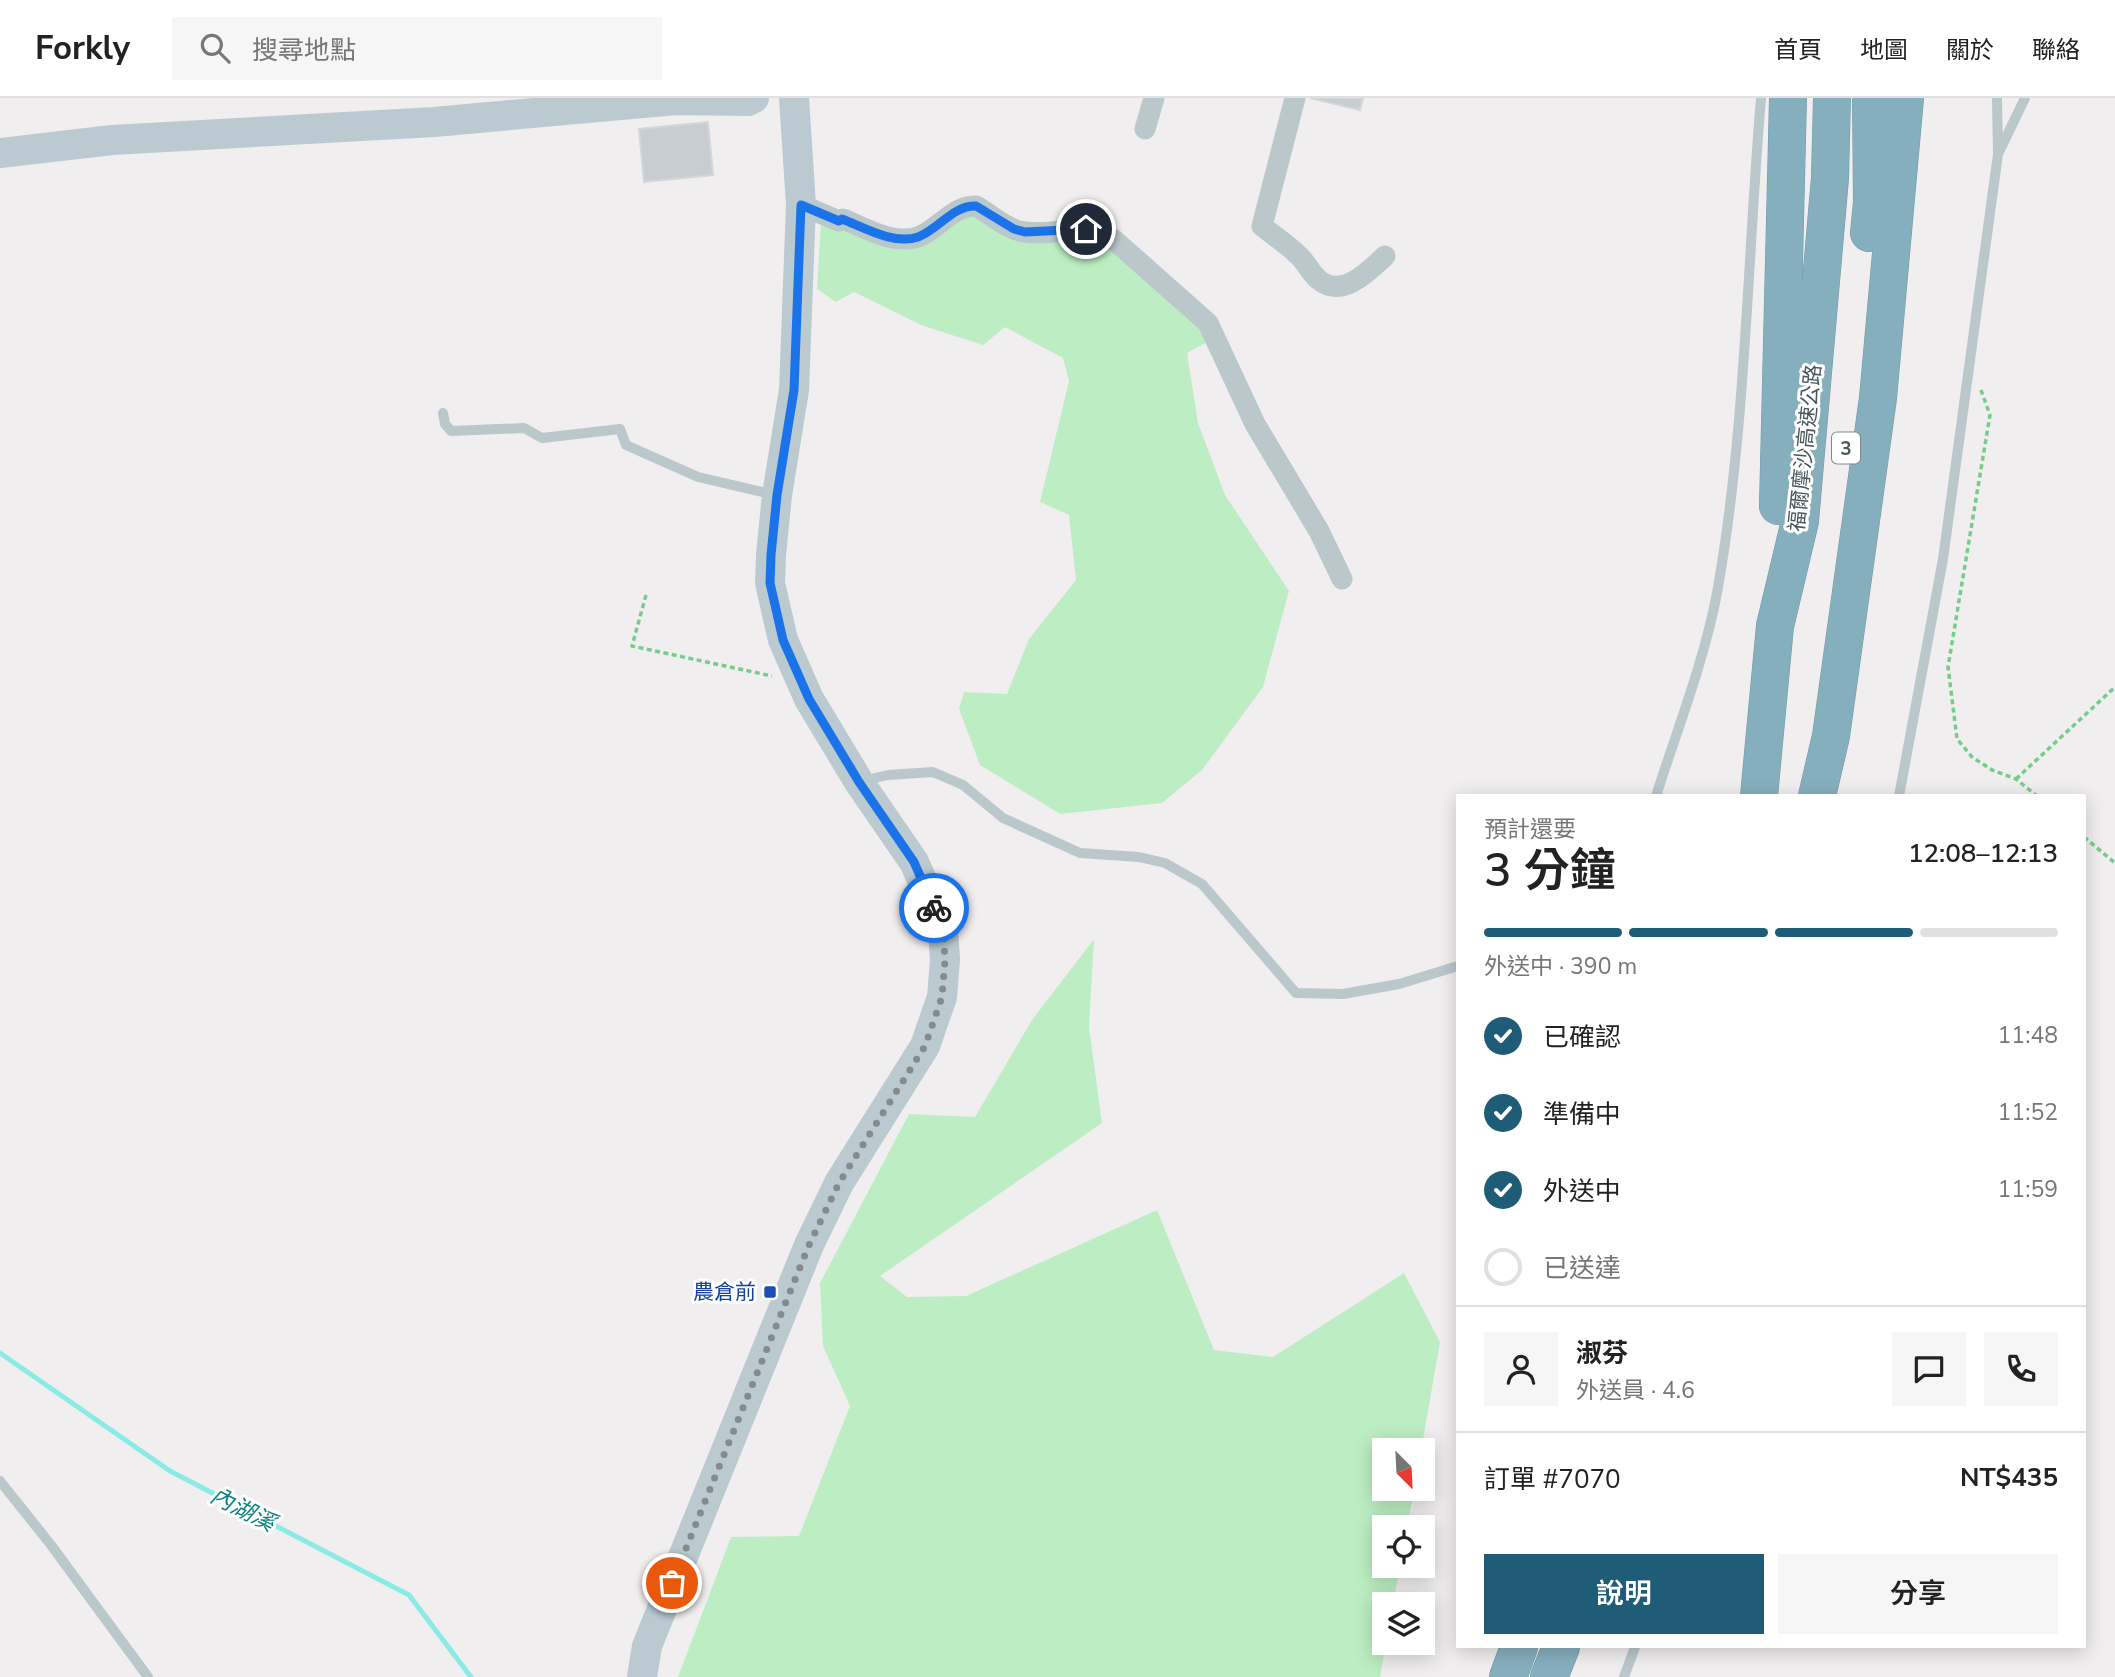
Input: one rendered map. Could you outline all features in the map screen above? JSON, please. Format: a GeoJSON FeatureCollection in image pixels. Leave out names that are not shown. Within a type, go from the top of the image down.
{"type":"FeatureCollection","features":[{"type":"Feature","properties":{"kind":"highway"},"geometry":{"type":"LineString","coordinates":[[1775,626],[1788,98]]}},
{"type":"Feature","properties":{"kind":"highway","name":"福爾摩沙高速公路"},"geometry":{"type":"LineString","coordinates":[[1759,794],[1775,626],[1800,521],[1830,178],[1832,98]]}},
{"type":"Feature","properties":{"kind":"highway","name":"福爾摩沙高速公路"},"geometry":{"type":"LineString","coordinates":[[1800,794],[1857,357],[1872,202],[1871,98]]}},
{"type":"Feature","properties":{"kind":"highway"},"geometry":{"type":"LineString","coordinates":[[1817,794],[1831,736],[1878,398],[1905,98]]}},
{"type":"Feature","properties":{"kind":"highway"},"geometry":{"type":"LineString","coordinates":[[1508,1677],[1519,1648]]}},
{"type":"Feature","properties":{"kind":"highway"},"geometry":{"type":"LineString","coordinates":[[1549,1677],[1561,1648]]}},
{"type":"Feature","properties":{"kind":"main road"},"geometry":{"type":"LineString","coordinates":[[0,153],[112,140],[434,122],[676,100],[748,101],[754,98]]}},
{"type":"Feature","properties":{"kind":"main road"},"geometry":{"type":"LineString","coordinates":[[642,1677],[648,1646],[809,1245],[839,1183],[925,1046],[942,997],[945,960],[943,926],[914,862],[859,782],[809,699],[783,640],[770,583],[777,495],[794,390],[801,205],[794,98]]}},
{"type":"Feature","properties":{"kind":"street"},"geometry":{"type":"LineString","coordinates":[[1144,129],[1154,98]]}},
{"type":"Feature","properties":{"kind":"street"},"geometry":{"type":"LineString","coordinates":[[1295,98],[1262,226],[1299,255],[1319,280],[1331,287],[1348,284],[1363,276],[1385,256]]}},
{"type":"Feature","properties":{"kind":"street"},"geometry":{"type":"LineString","coordinates":[[801,205],[888,238],[918,237],[956,212],[976,206],[1014,229],[1025,232],[1086,229],[1113,239],[1208,323],[1255,424],[1319,531],[1342,579]]}},
{"type":"Feature","properties":{"kind":"lane"},"geometry":{"type":"LineString","coordinates":[[1657,794],[1703,649],[1716,596],[1734,478],[1761,98]]}},
{"type":"Feature","properties":{"kind":"lane"},"geometry":{"type":"LineString","coordinates":[[1899,794],[1943,559],[1998,155],[1997,98]]}},
{"type":"Feature","properties":{"kind":"lane"},"geometry":{"type":"LineString","coordinates":[[1998,155],[2025,98]]}},
{"type":"Feature","properties":{"kind":"lane"},"geometry":{"type":"LineString","coordinates":[[443,413],[445,424],[451,431],[524,428],[542,438],[620,429],[626,445],[698,477],[777,495]]}},
{"type":"Feature","properties":{"kind":"lane"},"geometry":{"type":"LineString","coordinates":[[859,782],[888,775],[933,772],[963,785],[1003,818],[1080,853],[1139,857],[1165,863],[1202,884],[1296,993],[1343,994],[1399,984],[1456,967]]}},
{"type":"Feature","properties":{"kind":"lane"},"geometry":{"type":"LineString","coordinates":[[0,1480],[148,1677]]}},
{"type":"Feature","properties":{"kind":"lane"},"geometry":{"type":"LineString","coordinates":[[1624,1677],[1635,1648]]}},
{"type":"Feature","properties":{"kind":"path"},"geometry":{"type":"LineString","coordinates":[[1970,358],[1990,415],[1948,667],[1956,739],[1972,757],[1992,770],[2016,779],[2035,794]]}},
{"type":"Feature","properties":{"kind":"path"},"geometry":{"type":"LineString","coordinates":[[646,595],[632,646],[802,682]]}},
{"type":"Feature","properties":{"kind":"path"},"geometry":{"type":"LineString","coordinates":[[2016,779],[2115,687]]}},
{"type":"Feature","properties":{"kind":"path"},"geometry":{"type":"LineString","coordinates":[[2086,838],[2115,863]]}},
{"type":"Feature","properties":{"kind":"green space"},"geometry":{"type":"Polygon","coordinates":[[[973,209],[1015,232],[1119,239],[1217,337],[1187,353],[1198,423],[1225,495],[1289,591],[1263,687],[1202,770],[1162,803],[1060,814],[980,765],[959,709],[964,692],[1007,694],[1029,639],[1076,580],[1069,515],[1040,502],[1069,381],[1063,358],[1005,327],[983,345],[921,325],[854,292],[836,302],[817,289],[821,222],[913,246],[973,209]]]}},
{"type":"Feature","properties":{"kind":"green space"},"geometry":{"type":"Polygon","coordinates":[[[1094,939],[1089,1027],[1102,1123],[880,1276],[907,1297],[966,1296],[1157,1210],[1214,1350],[1273,1357],[1404,1273],[1440,1342],[1423,1438],[1372,1438],[1372,1502],[1412,1502],[1409,1515],[1372,1515],[1372,1578],[1398,1578],[1395,1592],[1372,1592],[1372,1655],[1384,1655],[1380,1677],[678,1677],[731,1537],[799,1536],[850,1406],[823,1346],[820,1283],[909,1114],[975,1117],[1032,1020],[1094,939]]]}},
{"type":"Feature","properties":{"kind":"building"},"geometry":{"type":"Polygon","coordinates":[[[1310,98],[1363,98],[1360,110],[1310,98]]]}},
{"type":"Feature","properties":{"kind":"building"},"geometry":{"type":"Polygon","coordinates":[[[708,122],[713,175],[644,182],[639,129],[708,122]]]}},
{"type":"Feature","properties":{"kind":"waterway","name":"內湖溪"},"geometry":{"type":"LineString","coordinates":[[0,1353],[170,1471],[409,1595],[471,1677]]}},
{"type":"Feature","properties":{"kind":"way so far"},"geometry":{"type":"LineString","coordinates":[[672,1583],[809,1245],[839,1183],[925,1046],[942,997],[945,960],[943,926],[934,908]]}},
{"type":"Feature","properties":{"kind":"place","name":"農倉前"},"geometry":{"type":"Point","coordinates":[770,1292]}},
{"type":"Feature","properties":{"kind":"route"},"geometry":{"type":"LineString","coordinates":[[934,908],[914,862],[859,782],[809,699],[783,640],[770,583],[777,495],[794,390],[801,205],[888,238],[918,237],[970,206],[976,206],[1014,229],[1025,232],[1086,229]]}}]}
